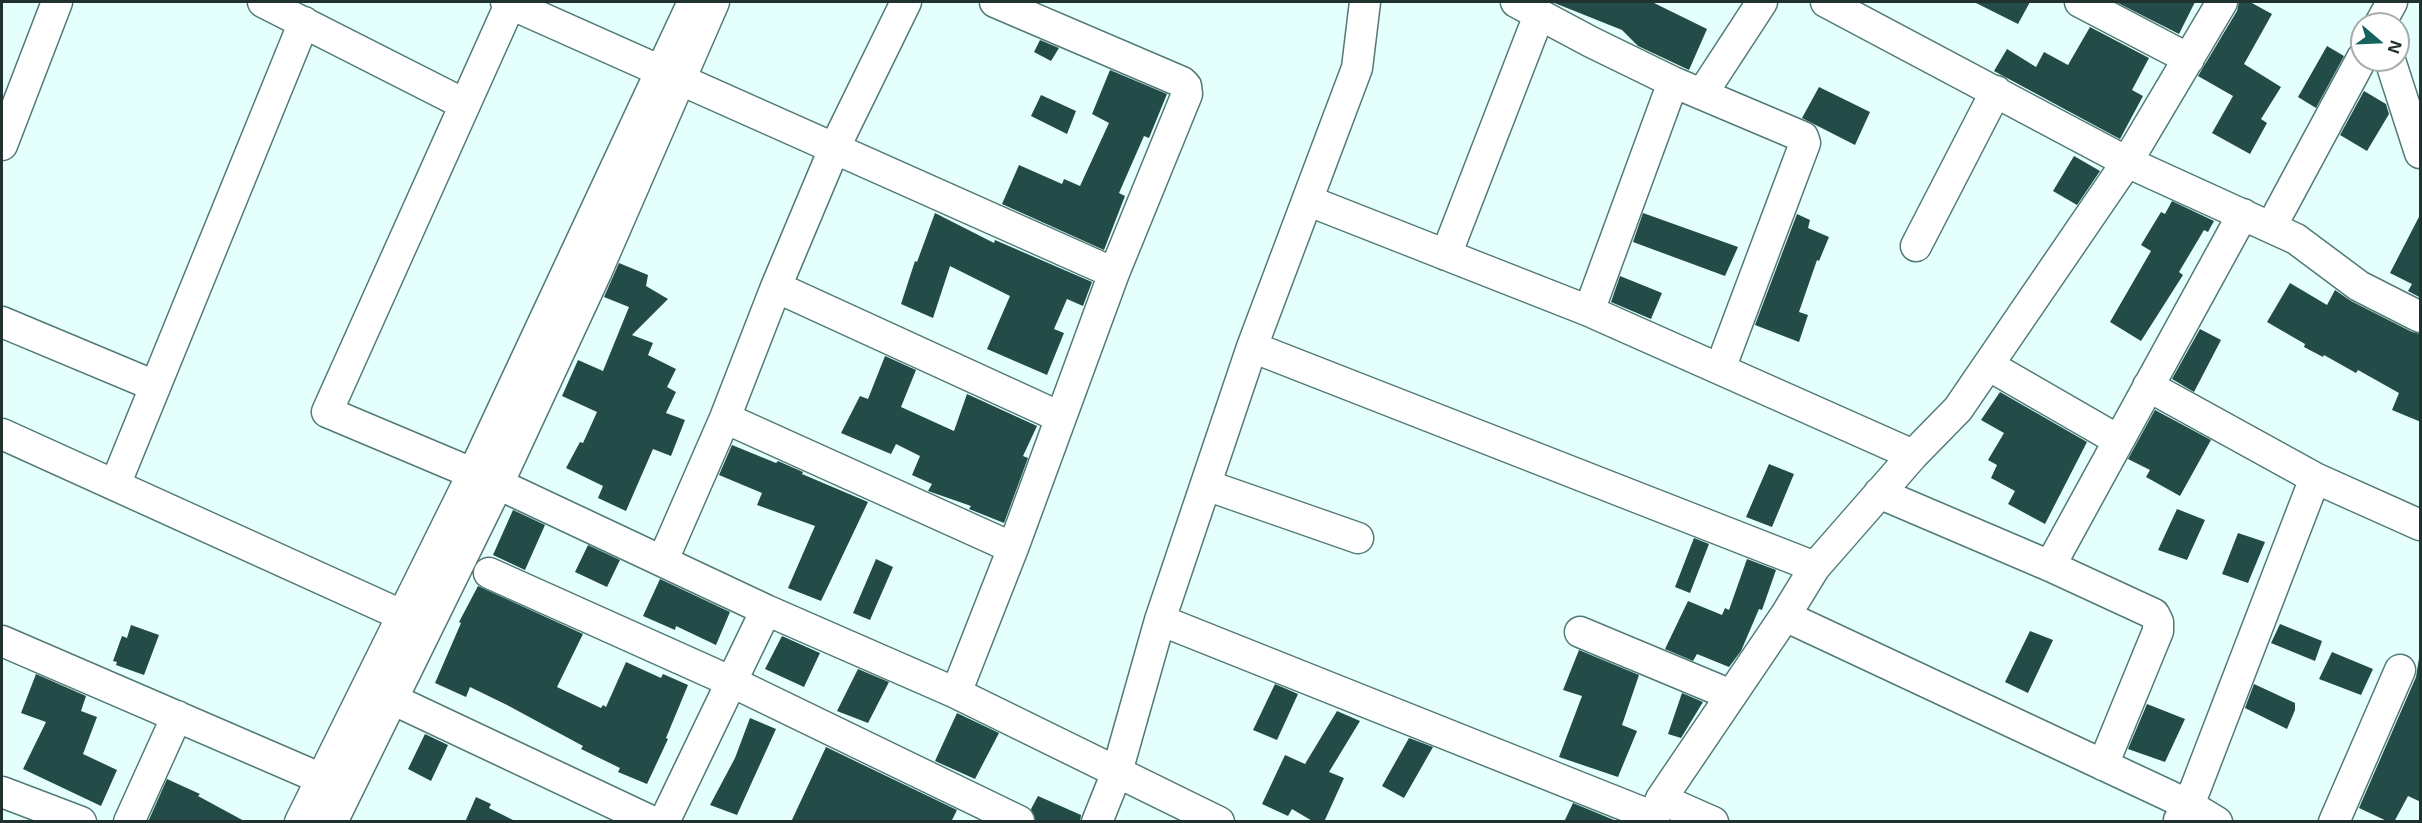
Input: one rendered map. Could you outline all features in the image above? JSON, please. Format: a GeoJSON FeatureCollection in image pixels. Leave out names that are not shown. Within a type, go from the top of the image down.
{"type":"FeatureCollection","features":[{"type":"Feature","properties":{"kind":"street"},"geometry":{"type":"LineString","coordinates":[[2,145],[11,91],[57,2]]}},
{"type":"Feature","properties":{"kind":"street"},"geometry":{"type":"LineString","coordinates":[[263,2],[464,104]]}},
{"type":"Feature","properties":{"kind":"street"},"geometry":{"type":"LineString","coordinates":[[1114,273],[509,2],[327,412],[485,479],[766,610],[956,693],[1219,822]]}},
{"type":"Feature","properties":{"kind":"street"},"geometry":{"type":"LineString","coordinates":[[670,76],[693,2]]}},
{"type":"Feature","properties":{"kind":"street"},"geometry":{"type":"LineString","coordinates":[[337,806],[415,621],[485,479],[670,76],[714,2]]}},
{"type":"Feature","properties":{"kind":"street"},"geometry":{"type":"LineString","coordinates":[[663,560],[725,417],[834,149],[906,2]]}},
{"type":"Feature","properties":{"kind":"street"},"geometry":{"type":"LineString","coordinates":[[956,693],[1013,548],[1114,273],[1187,94],[1186,86],[1182,82],[995,2]]}},
{"type":"Feature","properties":{"kind":"street"},"geometry":{"type":"LineString","coordinates":[[1097,822],[1117,772],[1160,620],[1252,347],[1309,201],[1357,68],[1365,2]]}},
{"type":"Feature","properties":{"kind":"street"},"geometry":{"type":"LineString","coordinates":[[1702,94],[1762,2]]}},
{"type":"Feature","properties":{"kind":"street"},"geometry":{"type":"LineString","coordinates":[[1826,2],[2127,162],[2296,239],[2359,286],[2421,317]]}},
{"type":"Feature","properties":{"kind":"street"},"geometry":{"type":"LineString","coordinates":[[2080,2],[2189,58]]}},
{"type":"Feature","properties":{"kind":"street"},"geometry":{"type":"LineString","coordinates":[[1656,812],[1815,567],[1913,455],[1958,410],[2127,162],[2222,2]]}},
{"type":"Feature","properties":{"kind":"street"},"geometry":{"type":"LineString","coordinates":[[1446,255],[1528,8],[1673,82],[1803,137],[1805,143],[1720,369]]}},
{"type":"Feature","properties":{"kind":"street"},"geometry":{"type":"LineString","coordinates":[[115,486],[303,22]]}},
{"type":"Feature","properties":{"kind":"street"},"geometry":{"type":"LineString","coordinates":[[2271,227],[2354,72]]}},
{"type":"Feature","properties":{"kind":"street"},"geometry":{"type":"LineString","coordinates":[[2394,72],[2421,153]]}},
{"type":"Feature","properties":{"kind":"street"},"geometry":{"type":"LineString","coordinates":[[1589,311],[1673,82]]}},
{"type":"Feature","properties":{"kind":"street"},"geometry":{"type":"LineString","coordinates":[[1916,246],[1996,91]]}},
{"type":"Feature","properties":{"kind":"street"},"geometry":{"type":"LineString","coordinates":[[1309,201],[1589,311],[1913,455]]}},
{"type":"Feature","properties":{"kind":"street"},"geometry":{"type":"LineString","coordinates":[[2050,566],[2243,214]]}},
{"type":"Feature","properties":{"kind":"street"},"geometry":{"type":"LineString","coordinates":[[776,287],[1060,417]]}},
{"type":"Feature","properties":{"kind":"street"},"geometry":{"type":"LineString","coordinates":[[2,322],[155,386]]}},
{"type":"Feature","properties":{"kind":"street"},"geometry":{"type":"LineString","coordinates":[[1252,347],[1815,567]]}},
{"type":"Feature","properties":{"kind":"street"},"geometry":{"type":"LineString","coordinates":[[1988,365],[2118,440]]}},
{"type":"Feature","properties":{"kind":"street"},"geometry":{"type":"LineString","coordinates":[[2148,386],[2315,478],[2421,525]]}},
{"type":"Feature","properties":{"kind":"street"},"geometry":{"type":"LineString","coordinates":[[725,417],[1013,548]]}},
{"type":"Feature","properties":{"kind":"street"},"geometry":{"type":"LineString","coordinates":[[2,434],[415,621]]}},
{"type":"Feature","properties":{"kind":"street"},"geometry":{"type":"LineString","coordinates":[[2184,813],[2315,478]]}},
{"type":"Feature","properties":{"kind":"street"},"geometry":{"type":"LineString","coordinates":[[1206,485],[1358,538]]}},
{"type":"Feature","properties":{"kind":"street"},"geometry":{"type":"LineString","coordinates":[[1879,493],[2050,566],[2154,614],[2158,622],[2158,631],[2103,765]]}},
{"type":"Feature","properties":{"kind":"street"},"geometry":{"type":"LineString","coordinates":[[489,573],[732,682],[1019,821]]}},
{"type":"Feature","properties":{"kind":"street"},"geometry":{"type":"LineString","coordinates":[[664,822],[766,610]]}},
{"type":"Feature","properties":{"kind":"street"},"geometry":{"type":"LineString","coordinates":[[1785,616],[2103,765],[2184,813],[2217,822]]}},
{"type":"Feature","properties":{"kind":"street"},"geometry":{"type":"LineString","coordinates":[[1160,620],[1656,812],[1713,822]]}},
{"type":"Feature","properties":{"kind":"street"},"geometry":{"type":"LineString","coordinates":[[300,822],[337,806],[392,699],[415,621]]}},
{"type":"Feature","properties":{"kind":"street"},"geometry":{"type":"LineString","coordinates":[[1580,632],[1731,695]]}},
{"type":"Feature","properties":{"kind":"street"},"geometry":{"type":"LineString","coordinates":[[2,641],[177,716],[337,806]]}},
{"type":"Feature","properties":{"kind":"street"},"geometry":{"type":"LineString","coordinates":[[2334,822],[2400,670]]}},
{"type":"Feature","properties":{"kind":"street"},"geometry":{"type":"LineString","coordinates":[[392,699],[653,822]]}},
{"type":"Feature","properties":{"kind":"street"},"geometry":{"type":"LineString","coordinates":[[129,822],[177,716]]}},
{"type":"Feature","properties":{"kind":"street"},"geometry":{"type":"LineString","coordinates":[[2,792],[81,822]]}},
{"type":"Feature","properties":{"kind":"building"},"geometry":{"type":"Polygon","coordinates":[[[1552,2],[1652,2],[1707,29],[1689,70],[1638,46],[1622,30],[1552,2]]]}},
{"type":"Feature","properties":{"kind":"building"},"geometry":{"type":"Polygon","coordinates":[[[1974,2],[2030,2],[2018,24],[1974,2]]]}},
{"type":"Feature","properties":{"kind":"building"},"geometry":{"type":"Polygon","coordinates":[[[2116,2],[2195,2],[2179,34],[2116,2]]]}},
{"type":"Feature","properties":{"kind":"building"},"geometry":{"type":"Polygon","coordinates":[[[2239,2],[2250,2],[2272,14],[2244,64],[2281,87],[2261,119],[2267,123],[2250,154],[2212,133],[2233,96],[2198,76],[2237,11],[2239,2]]]}},
{"type":"Feature","properties":{"kind":"building"},"geometry":{"type":"Polygon","coordinates":[[[2090,27],[2149,58],[2132,90],[2143,96],[2120,139],[1994,71],[2007,49],[2036,67],[2044,52],[2068,65],[2090,27]]]}},
{"type":"Feature","properties":{"kind":"building"},"geometry":{"type":"Polygon","coordinates":[[[1040,40],[1059,48],[1051,61],[1034,52],[1040,40]]]}},
{"type":"Feature","properties":{"kind":"building"},"geometry":{"type":"Polygon","coordinates":[[[2327,46],[2344,56],[2316,108],[2298,97],[2327,46]]]}},
{"type":"Feature","properties":{"kind":"building"},"geometry":{"type":"Polygon","coordinates":[[[1110,70],[1167,94],[1149,138],[1144,136],[1119,193],[1125,196],[1104,250],[1002,204],[1019,165],[1062,184],[1064,179],[1080,186],[1109,123],[1092,114],[1110,70]]]}},
{"type":"Feature","properties":{"kind":"building"},"geometry":{"type":"Polygon","coordinates":[[[1819,87],[1870,112],[1855,145],[1802,118],[1819,87]]]}},
{"type":"Feature","properties":{"kind":"building"},"geometry":{"type":"Polygon","coordinates":[[[2364,91],[2386,104],[2389,114],[2367,151],[2340,135],[2364,91]]]}},
{"type":"Feature","properties":{"kind":"building"},"geometry":{"type":"Polygon","coordinates":[[[1041,95],[1076,111],[1067,134],[1031,116],[1041,95]]]}},
{"type":"Feature","properties":{"kind":"building"},"geometry":{"type":"Polygon","coordinates":[[[2074,156],[2100,171],[2077,205],[2053,191],[2074,156]]]}},
{"type":"Feature","properties":{"kind":"building"},"geometry":{"type":"Polygon","coordinates":[[[2172,201],[2214,221],[2208,232],[2204,230],[2179,272],[2183,275],[2141,341],[2110,322],[2151,251],[2141,245],[2161,212],[2165,214],[2172,201]]]}},
{"type":"Feature","properties":{"kind":"building"},"geometry":{"type":"Polygon","coordinates":[[[935,213],[994,243],[995,240],[1092,282],[1083,306],[1067,299],[1054,329],[1064,333],[1047,375],[987,349],[1010,296],[950,266],[933,318],[901,304],[915,261],[917,262],[935,213]]]}},
{"type":"Feature","properties":{"kind":"building"},"geometry":{"type":"Polygon","coordinates":[[[1643,213],[1738,247],[1725,276],[1633,242],[1643,213]]]}},
{"type":"Feature","properties":{"kind":"building"},"geometry":{"type":"Polygon","coordinates":[[[2421,213],[2421,298],[2408,291],[2412,284],[2390,273],[2421,213]]]}},
{"type":"Feature","properties":{"kind":"building"},"geometry":{"type":"Polygon","coordinates":[[[1797,214],[1810,220],[1808,228],[1829,237],[1819,261],[1817,260],[1799,312],[1808,315],[1799,342],[1755,325],[1797,214]]]}},
{"type":"Feature","properties":{"kind":"building"},"geometry":{"type":"Polygon","coordinates":[[[619,263],[648,275],[646,286],[668,299],[632,335],[653,343],[648,355],[676,369],[667,387],[676,392],[666,413],[685,420],[671,456],[653,449],[626,511],[598,498],[603,486],[566,468],[580,442],[583,443],[597,412],[562,396],[578,360],[603,371],[629,307],[604,297],[619,263]]]}},
{"type":"Feature","properties":{"kind":"building"},"geometry":{"type":"Polygon","coordinates":[[[1620,276],[1662,293],[1651,319],[1611,302],[1620,276]]]}},
{"type":"Feature","properties":{"kind":"building"},"geometry":{"type":"Polygon","coordinates":[[[2290,283],[2327,305],[2335,290],[2351,301],[2412,332],[2421,334],[2421,422],[2392,410],[2399,393],[2358,370],[2356,373],[2304,347],[2305,344],[2267,322],[2290,283]]]}},
{"type":"Feature","properties":{"kind":"building"},"geometry":{"type":"Polygon","coordinates":[[[2200,329],[2221,340],[2194,392],[2172,379],[2200,329]]]}},
{"type":"Feature","properties":{"kind":"building"},"geometry":{"type":"Polygon","coordinates":[[[885,356],[916,370],[901,407],[954,431],[967,394],[1037,426],[1023,456],[1028,458],[1004,523],[969,509],[971,506],[928,491],[932,484],[912,475],[920,456],[896,444],[891,454],[841,433],[860,396],[868,399],[885,356]]]}},
{"type":"Feature","properties":{"kind":"building"},"geometry":{"type":"Polygon","coordinates":[[[2000,392],[2087,442],[2045,524],[2008,504],[2015,491],[1991,478],[1997,465],[1988,460],[2004,433],[1981,420],[2000,392]]]}},
{"type":"Feature","properties":{"kind":"building"},"geometry":{"type":"Polygon","coordinates":[[[2155,410],[2211,440],[2180,496],[2146,477],[2150,470],[2128,459],[2155,410]]]}},
{"type":"Feature","properties":{"kind":"building"},"geometry":{"type":"Polygon","coordinates":[[[732,445],[776,463],[778,461],[803,472],[802,474],[868,502],[821,601],[788,588],[815,526],[757,505],[762,493],[719,475],[732,445]]]}},
{"type":"Feature","properties":{"kind":"building"},"geometry":{"type":"Polygon","coordinates":[[[1769,464],[1794,474],[1772,527],[1746,517],[1769,464]]]}},
{"type":"Feature","properties":{"kind":"building"},"geometry":{"type":"Polygon","coordinates":[[[2177,509],[2205,520],[2187,560],[2158,550],[2177,509]]]}},
{"type":"Feature","properties":{"kind":"building"},"geometry":{"type":"Polygon","coordinates":[[[513,510],[545,525],[525,570],[493,555],[513,510]]]}},
{"type":"Feature","properties":{"kind":"building"},"geometry":{"type":"Polygon","coordinates":[[[2238,533],[2265,542],[2248,583],[2222,574],[2238,533]]]}},
{"type":"Feature","properties":{"kind":"building"},"geometry":{"type":"Polygon","coordinates":[[[1694,538],[1709,544],[1690,593],[1675,587],[1694,538]]]}},
{"type":"Feature","properties":{"kind":"building"},"geometry":{"type":"Polygon","coordinates":[[[588,545],[620,560],[607,587],[575,572],[588,545]]]}},
{"type":"Feature","properties":{"kind":"building"},"geometry":{"type":"Polygon","coordinates":[[[876,559],[893,567],[870,620],[853,613],[876,559]]]}},
{"type":"Feature","properties":{"kind":"building"},"geometry":{"type":"Polygon","coordinates":[[[1747,559],[1776,570],[1762,610],[1759,609],[1741,651],[1729,667],[1697,654],[1693,661],[1665,649],[1688,601],[1722,615],[1725,608],[1729,610],[1747,559]]]}},
{"type":"Feature","properties":{"kind":"building"},"geometry":{"type":"Polygon","coordinates":[[[660,579],[730,612],[716,645],[676,626],[675,630],[643,616],[660,579]]]}},
{"type":"Feature","properties":{"kind":"building"},"geometry":{"type":"Polygon","coordinates":[[[478,586],[583,634],[557,687],[601,708],[603,705],[606,707],[626,662],[661,678],[663,674],[688,685],[666,738],[668,739],[647,784],[618,772],[620,768],[581,749],[583,746],[470,687],[466,697],[435,683],[461,623],[459,622],[478,586]]]}},
{"type":"Feature","properties":{"kind":"building"},"geometry":{"type":"Polygon","coordinates":[[[2280,624],[2322,641],[2315,661],[2271,643],[2280,624]]]}},
{"type":"Feature","properties":{"kind":"building"},"geometry":{"type":"Polygon","coordinates":[[[131,625],[159,635],[144,675],[116,665],[117,662],[113,661],[122,636],[127,638],[131,625]]]}},
{"type":"Feature","properties":{"kind":"building"},"geometry":{"type":"Polygon","coordinates":[[[2030,631],[2053,640],[2028,693],[2005,682],[2030,631]]]}},
{"type":"Feature","properties":{"kind":"building"},"geometry":{"type":"Polygon","coordinates":[[[782,636],[820,653],[804,687],[765,669],[782,636]]]}},
{"type":"Feature","properties":{"kind":"building"},"geometry":{"type":"Polygon","coordinates":[[[1579,650],[1639,675],[1622,725],[1637,731],[1618,777],[1559,757],[1582,696],[1563,690],[1579,650]]]}},
{"type":"Feature","properties":{"kind":"building"},"geometry":{"type":"Polygon","coordinates":[[[2332,652],[2373,669],[2361,695],[2319,679],[2332,652]]]}},
{"type":"Feature","properties":{"kind":"building"},"geometry":{"type":"Polygon","coordinates":[[[2419,658],[2421,802],[2408,796],[2394,822],[2389,822],[2359,808],[2416,677],[2419,658]]]}},
{"type":"Feature","properties":{"kind":"building"},"geometry":{"type":"Polygon","coordinates":[[[858,669],[889,682],[868,723],[837,711],[858,669]]]}},
{"type":"Feature","properties":{"kind":"building"},"geometry":{"type":"Polygon","coordinates":[[[36,674],[86,696],[81,711],[97,717],[83,754],[117,770],[101,806],[23,769],[46,722],[21,713],[36,674]]]}},
{"type":"Feature","properties":{"kind":"building"},"geometry":{"type":"Polygon","coordinates":[[[1275,684],[1298,694],[1277,740],[1253,730],[1275,684]]]}},
{"type":"Feature","properties":{"kind":"building"},"geometry":{"type":"Polygon","coordinates":[[[2254,684],[2295,703],[2295,710],[2287,729],[2245,708],[2254,684]]]}},
{"type":"Feature","properties":{"kind":"building"},"geometry":{"type":"Polygon","coordinates":[[[1682,693],[1703,702],[1681,738],[1668,734],[1682,693]]]}},
{"type":"Feature","properties":{"kind":"building"},"geometry":{"type":"Polygon","coordinates":[[[2147,704],[2185,719],[2165,762],[2128,749],[2147,704]]]}},
{"type":"Feature","properties":{"kind":"building"},"geometry":{"type":"Polygon","coordinates":[[[1337,711],[1360,721],[1329,772],[1344,778],[1324,822],[1314,822],[1292,809],[1288,816],[1262,804],[1285,755],[1305,764],[1337,711]]]}},
{"type":"Feature","properties":{"kind":"building"},"geometry":{"type":"Polygon","coordinates":[[[957,713],[999,733],[975,779],[935,761],[957,713]]]}},
{"type":"Feature","properties":{"kind":"building"},"geometry":{"type":"Polygon","coordinates":[[[750,718],[776,729],[737,815],[710,805],[735,758],[750,718]]]}},
{"type":"Feature","properties":{"kind":"building"},"geometry":{"type":"Polygon","coordinates":[[[425,734],[448,745],[431,781],[408,769],[425,734]]]}},
{"type":"Feature","properties":{"kind":"building"},"geometry":{"type":"Polygon","coordinates":[[[1409,738],[1433,747],[1404,798],[1382,786],[1409,738]]]}},
{"type":"Feature","properties":{"kind":"building"},"geometry":{"type":"Polygon","coordinates":[[[826,747],[957,810],[951,822],[791,822],[826,747]]]}},
{"type":"Feature","properties":{"kind":"building"},"geometry":{"type":"Polygon","coordinates":[[[167,779],[200,794],[198,796],[246,822],[148,822],[167,779]]]}},
{"type":"Feature","properties":{"kind":"building"},"geometry":{"type":"Polygon","coordinates":[[[1038,796],[1081,815],[1080,822],[1036,822],[1031,809],[1038,796]]]}},
{"type":"Feature","properties":{"kind":"building"},"geometry":{"type":"Polygon","coordinates":[[[476,797],[491,804],[489,808],[517,822],[465,822],[476,797]]]}},
{"type":"Feature","properties":{"kind":"building"},"geometry":{"type":"Polygon","coordinates":[[[1573,803],[1619,822],[1564,822],[1573,803]]]}}]}
